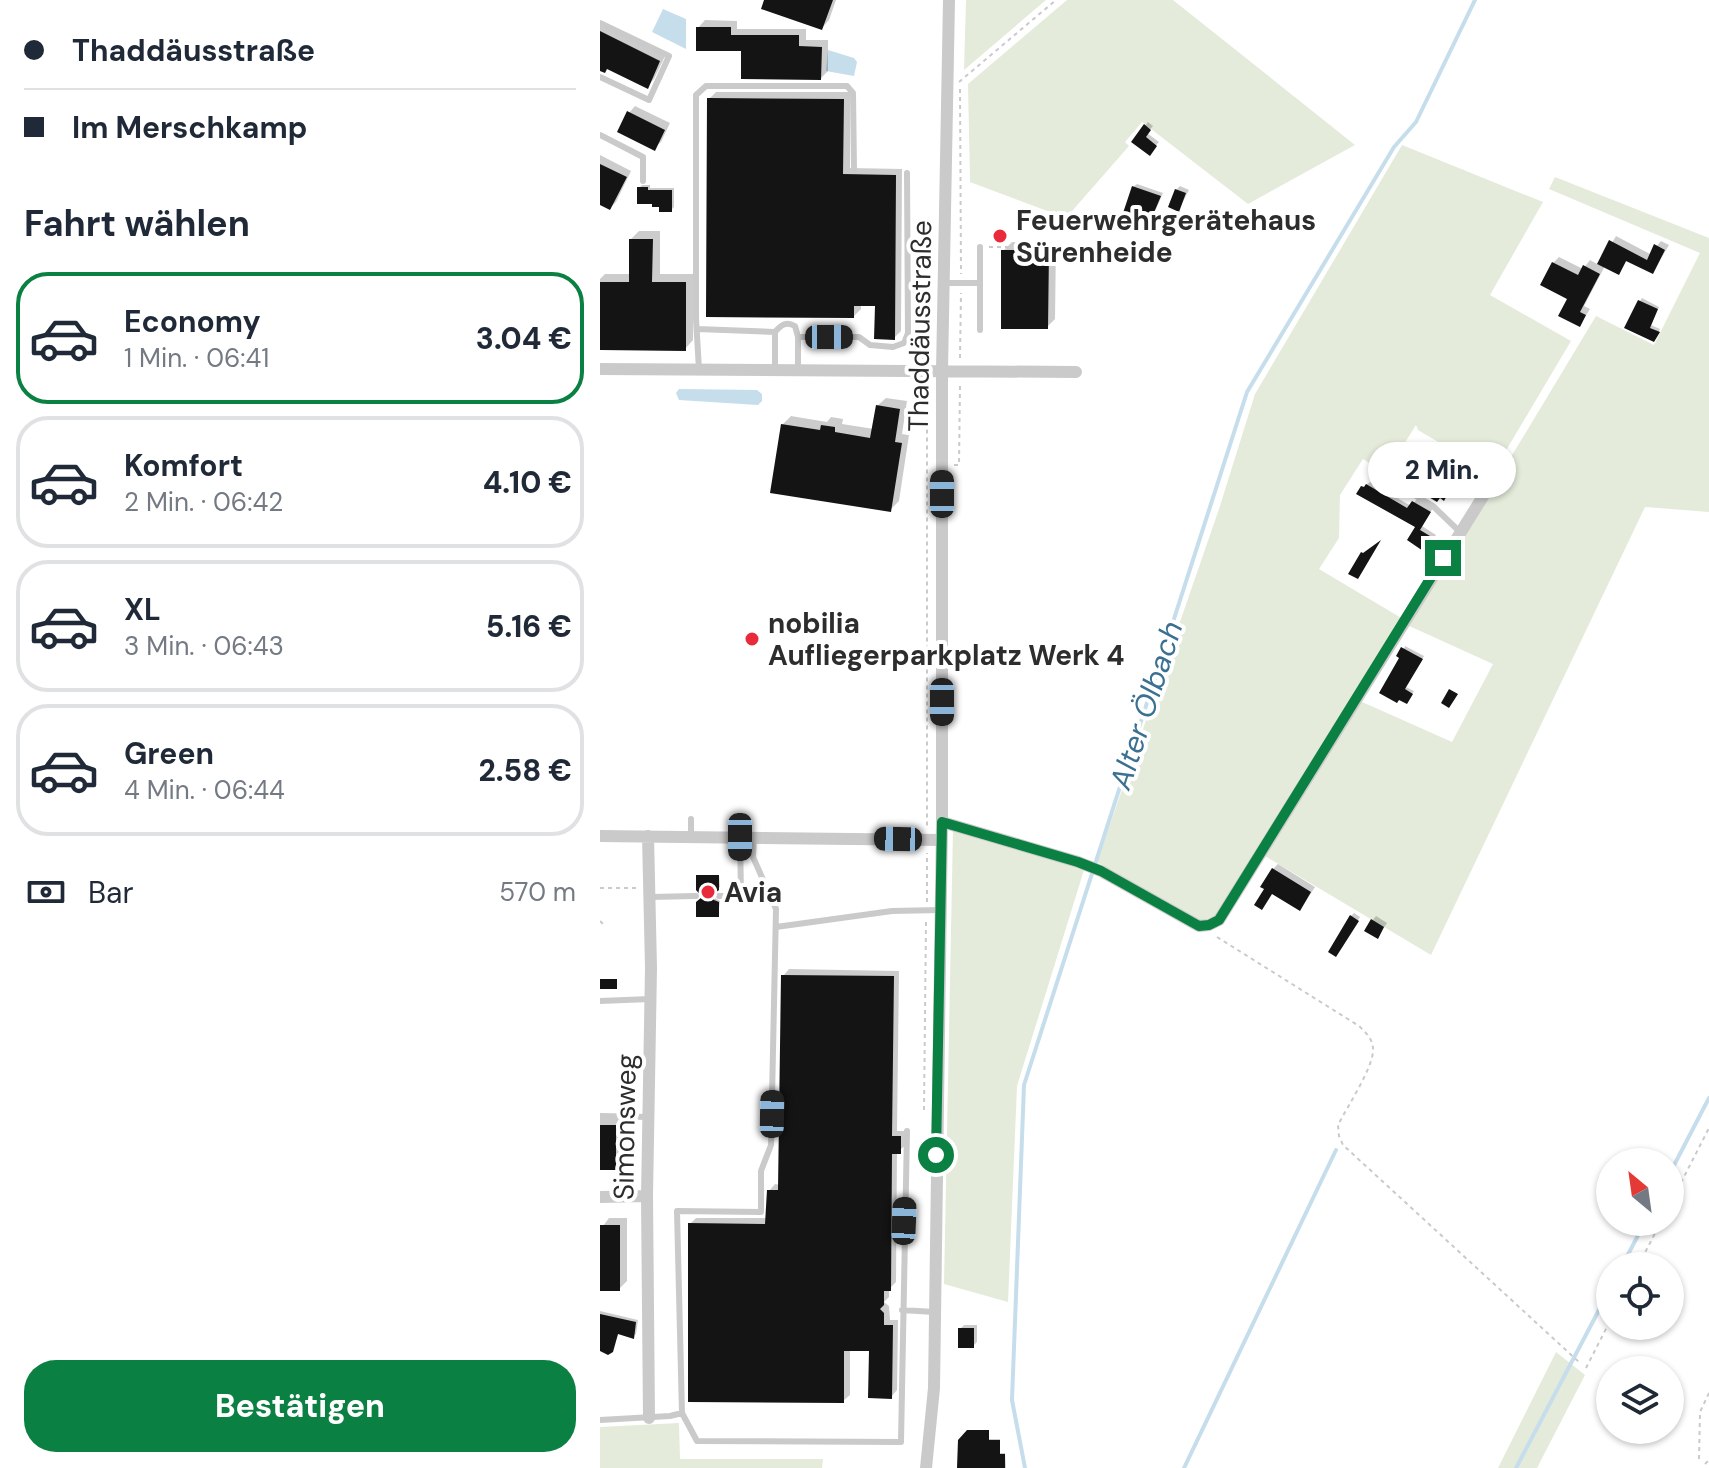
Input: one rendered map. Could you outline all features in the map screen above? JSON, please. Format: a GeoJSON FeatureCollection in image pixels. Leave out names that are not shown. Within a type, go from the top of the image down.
{"type":"FeatureCollection","features":[{"type":"Feature","properties":{"kind":"street","name":"Thaddäusstraße"},"geometry":{"type":"LineString","coordinates":[[926,1468],[934,1388],[942,822],[942,371],[949,0]]}},
{"type":"Feature","properties":{"kind":"street"},"geometry":{"type":"LineString","coordinates":[[600,369],[1076,372]]}},
{"type":"Feature","properties":{"kind":"street"},"geometry":{"type":"LineString","coordinates":[[942,822],[1101,871],[1199,926],[1219,920],[1497,474]]}},
{"type":"Feature","properties":{"kind":"street"},"geometry":{"type":"LineString","coordinates":[[600,836],[941,840]]}},
{"type":"Feature","properties":{"kind":"street","name":"Simonsweg"},"geometry":{"type":"LineString","coordinates":[[648,836],[649,1418]]}},
{"type":"Feature","properties":{"kind":"street"},"geometry":{"type":"LineString","coordinates":[[600,1197],[647,1196]]}},
{"type":"Feature","properties":{"kind":"lane"},"geometry":{"type":"LineString","coordinates":[[600,23],[669,56],[649,100],[600,77]]}},
{"type":"Feature","properties":{"kind":"lane"},"geometry":{"type":"LineString","coordinates":[[699,370],[696,95],[706,86],[847,86],[853,93],[854,170]]}},
{"type":"Feature","properties":{"kind":"lane"},"geometry":{"type":"LineString","coordinates":[[600,135],[643,157],[643,181]]}},
{"type":"Feature","properties":{"kind":"lane"},"geometry":{"type":"LineString","coordinates":[[798,337],[859,337],[870,345],[893,347],[904,343],[908,333],[907,173]]}},
{"type":"Feature","properties":{"kind":"lane"},"geometry":{"type":"LineString","coordinates":[[980,247],[980,330]]}},
{"type":"Feature","properties":{"kind":"lane"},"geometry":{"type":"LineString","coordinates":[[943,283],[980,283]]}},
{"type":"Feature","properties":{"kind":"lane"},"geometry":{"type":"LineString","coordinates":[[775,370],[775,332],[782,324],[791,323],[798,337],[798,371]]}},
{"type":"Feature","properties":{"kind":"lane"},"geometry":{"type":"LineString","coordinates":[[697,329],[775,332]]}},
{"type":"Feature","properties":{"kind":"lane"},"geometry":{"type":"LineString","coordinates":[[1391,481],[1433,506],[1460,532]]}},
{"type":"Feature","properties":{"kind":"lane"},"geometry":{"type":"LineString","coordinates":[[691,819],[691,837]]}},
{"type":"Feature","properties":{"kind":"lane"},"geometry":{"type":"LineString","coordinates":[[719,896],[741,896],[747,837]]}},
{"type":"Feature","properties":{"kind":"lane"},"geometry":{"type":"LineString","coordinates":[[747,837],[776,909],[771,1145],[761,1171],[761,1212],[677,1211],[682,1413],[697,1441],[901,1442],[907,1131]]}},
{"type":"Feature","properties":{"kind":"lane"},"geometry":{"type":"LineString","coordinates":[[650,892],[696,896]]}},
{"type":"Feature","properties":{"kind":"lane"},"geometry":{"type":"LineString","coordinates":[[776,927],[892,911],[940,910]]}},
{"type":"Feature","properties":{"kind":"lane"},"geometry":{"type":"LineString","coordinates":[[600,1001],[650,999]]}},
{"type":"Feature","properties":{"kind":"lane"},"geometry":{"type":"LineString","coordinates":[[600,1116],[649,1117]]}},
{"type":"Feature","properties":{"kind":"lane"},"geometry":{"type":"LineString","coordinates":[[902,1310],[935,1312]]}},
{"type":"Feature","properties":{"kind":"lane"},"geometry":{"type":"LineString","coordinates":[[600,1420],[682,1413]]}},
{"type":"Feature","properties":{"kind":"path"},"geometry":{"type":"LineString","coordinates":[[959,82],[1056,0]]}},
{"type":"Feature","properties":{"kind":"path"},"geometry":{"type":"LineString","coordinates":[[943,464],[959,465],[962,99],[958,75]]}},
{"type":"Feature","properties":{"kind":"path"},"geometry":{"type":"LineString","coordinates":[[980,247],[1063,247]]}},
{"type":"Feature","properties":{"kind":"path"},"geometry":{"type":"LineString","coordinates":[[922,371],[923,354],[930,342]]}},
{"type":"Feature","properties":{"kind":"path"},"geometry":{"type":"LineString","coordinates":[[600,888],[650,892]]}},
{"type":"Feature","properties":{"kind":"path"},"geometry":{"type":"LineString","coordinates":[[1209,925],[1212,933],[1369,1035],[1373,1046],[1372,1059],[1338,1125],[1343,1145],[1580,1363]]}},
{"type":"Feature","properties":{"kind":"path"},"geometry":{"type":"LineString","coordinates":[[1684,1177],[1709,1128]]}},
{"type":"Feature","properties":{"kind":"path"},"geometry":{"type":"LineString","coordinates":[[1586,1368],[1600,1340]]}},
{"type":"Feature","properties":{"kind":"path"},"geometry":{"type":"LineString","coordinates":[[1699,1459],[1700,1412],[1709,1393]]}},
{"type":"Feature","properties":{"kind":"path"},"geometry":{"type":"LineString","coordinates":[[1705,1464],[1709,1460]]}},
{"type":"Feature","properties":{"kind":"green space"},"geometry":{"type":"Polygon","coordinates":[[[966,0],[1046,0],[964,70],[966,0]]]}},
{"type":"Feature","properties":{"kind":"green space"},"geometry":{"type":"Polygon","coordinates":[[[1067,0],[1173,0],[1355,145],[1248,204],[1142,122],[1125,142],[1129,146],[1066,218],[970,182],[968,84],[1067,0]]]}},
{"type":"Feature","properties":{"kind":"green space"},"geometry":{"type":"Polygon","coordinates":[[[1402,145],[1543,202],[1490,295],[1571,341],[1492,474],[1418,430],[1416,425],[1386,473],[1363,459],[1340,495],[1339,538],[1319,569],[1403,619],[1217,916],[1201,921],[1097,862],[1219,509],[1255,394],[1402,145]]]}},
{"type":"Feature","properties":{"kind":"green space"},"geometry":{"type":"Polygon","coordinates":[[[1555,177],[1709,238],[1709,512],[1645,507],[1431,955],[1265,856],[1360,701],[1452,742],[1493,664],[1407,625],[1596,316],[1654,345],[1700,253],[1549,189],[1555,177]]]}},
{"type":"Feature","properties":{"kind":"green space"},"geometry":{"type":"Polygon","coordinates":[[[953,830],[1084,870],[1017,1086],[1008,1302],[944,1284],[953,830]]]}},
{"type":"Feature","properties":{"kind":"green space"},"geometry":{"type":"Polygon","coordinates":[[[1556,1352],[1585,1375],[1537,1468],[1498,1468],[1556,1352]]]}},
{"type":"Feature","properties":{"kind":"green space"},"geometry":{"type":"Polygon","coordinates":[[[679,1423],[680,1459],[823,1459],[822,1468],[600,1468],[600,1427],[679,1423]]]}},
{"type":"Feature","properties":{"kind":"water"},"geometry":{"type":"Polygon","coordinates":[[[663,9],[686,19],[686,49],[652,32],[663,9]]]}},
{"type":"Feature","properties":{"kind":"water"},"geometry":{"type":"Polygon","coordinates":[[[828,50],[854,58],[857,62],[854,76],[826,71],[828,50]]]}},
{"type":"Feature","properties":{"kind":"water"},"geometry":{"type":"Polygon","coordinates":[[[679,389],[757,390],[762,394],[762,401],[758,405],[679,400],[676,393],[679,389]]]}},
{"type":"Feature","properties":{"kind":"building"},"geometry":{"type":"Polygon","coordinates":[[[764,0],[833,0],[822,30],[761,9],[764,0]]]}},
{"type":"Feature","properties":{"kind":"building"},"geometry":{"type":"Polygon","coordinates":[[[696,27],[731,27],[731,35],[799,35],[799,46],[822,47],[821,80],[741,79],[741,51],[696,51],[696,27]]]}},
{"type":"Feature","properties":{"kind":"building"},"geometry":{"type":"Polygon","coordinates":[[[600,31],[660,61],[648,89],[607,69],[605,73],[600,71],[600,31]]]}},
{"type":"Feature","properties":{"kind":"building"},"geometry":{"type":"Polygon","coordinates":[[[707,98],[844,99],[843,174],[896,175],[895,340],[874,339],[875,306],[854,306],[854,318],[706,317],[707,98]]]}},
{"type":"Feature","properties":{"kind":"building"},"geometry":{"type":"Polygon","coordinates":[[[627,111],[665,130],[655,151],[617,132],[627,111]]]}},
{"type":"Feature","properties":{"kind":"building"},"geometry":{"type":"Polygon","coordinates":[[[1144,124],[1151,130],[1146,137],[1157,146],[1150,156],[1131,142],[1144,124]]]}},
{"type":"Feature","properties":{"kind":"building"},"geometry":{"type":"Polygon","coordinates":[[[600,164],[627,177],[610,210],[600,205],[600,164]]]}},
{"type":"Feature","properties":{"kind":"building"},"geometry":{"type":"Polygon","coordinates":[[[1132,186],[1161,196],[1153,215],[1143,211],[1140,219],[1123,213],[1132,186]]]}},
{"type":"Feature","properties":{"kind":"building"},"geometry":{"type":"Polygon","coordinates":[[[637,187],[672,190],[672,212],[659,212],[659,207],[652,207],[652,204],[637,204],[637,187]]]}},
{"type":"Feature","properties":{"kind":"building"},"geometry":{"type":"Polygon","coordinates":[[[1175,189],[1186,193],[1179,212],[1168,207],[1175,189]]]}},
{"type":"Feature","properties":{"kind":"building"},"geometry":{"type":"Polygon","coordinates":[[[629,239],[653,239],[652,282],[686,282],[686,351],[600,350],[600,282],[629,282],[629,239]]]}},
{"type":"Feature","properties":{"kind":"building"},"geometry":{"type":"Polygon","coordinates":[[[1609,240],[1647,260],[1654,244],[1665,250],[1653,274],[1626,261],[1619,275],[1597,264],[1609,240]]]}},
{"type":"Feature","properties":{"kind":"building"},"geometry":{"type":"Polygon","coordinates":[[[1001,250],[1049,250],[1048,329],[1001,329],[1001,250]]]}},
{"type":"Feature","properties":{"kind":"building"},"geometry":{"type":"Polygon","coordinates":[[[1552,262],[1578,275],[1583,265],[1600,274],[1580,312],[1586,315],[1580,327],[1558,316],[1567,299],[1540,285],[1552,262]]]}},
{"type":"Feature","properties":{"kind":"building"},"geometry":{"type":"Polygon","coordinates":[[[1638,300],[1658,309],[1650,328],[1660,332],[1654,342],[1624,328],[1638,300]]]}},
{"type":"Feature","properties":{"kind":"building"},"geometry":{"type":"Polygon","coordinates":[[[876,405],[900,409],[895,442],[902,443],[891,512],[770,493],[781,424],[820,430],[821,425],[835,427],[835,432],[870,438],[876,405]]]}},
{"type":"Feature","properties":{"kind":"building"},"geometry":{"type":"Polygon","coordinates":[[[1405,446],[1416,452],[1413,455],[1417,459],[1441,473],[1445,467],[1468,480],[1459,495],[1450,490],[1444,501],[1440,498],[1437,502],[1389,473],[1405,446]]]}},
{"type":"Feature","properties":{"kind":"building"},"geometry":{"type":"Polygon","coordinates":[[[1366,484],[1407,508],[1412,501],[1431,512],[1420,530],[1435,539],[1426,553],[1407,540],[1415,527],[1356,494],[1366,484]]]}},
{"type":"Feature","properties":{"kind":"building"},"geometry":{"type":"Polygon","coordinates":[[[1381,540],[1358,579],[1348,574],[1361,552],[1381,540]]]}},
{"type":"Feature","properties":{"kind":"building"},"geometry":{"type":"Polygon","coordinates":[[[1401,647],[1423,659],[1405,689],[1413,694],[1407,704],[1399,700],[1397,703],[1379,693],[1399,658],[1396,656],[1401,647]]]}},
{"type":"Feature","properties":{"kind":"building"},"geometry":{"type":"Polygon","coordinates":[[[1449,689],[1458,694],[1449,708],[1441,703],[1449,689]]]}},
{"type":"Feature","properties":{"kind":"building"},"geometry":{"type":"Polygon","coordinates":[[[1272,868],[1311,892],[1300,911],[1272,894],[1262,910],[1254,905],[1264,889],[1260,887],[1272,868]]]}},
{"type":"Feature","properties":{"kind":"building"},"geometry":{"type":"Polygon","coordinates":[[[696,875],[719,875],[719,890],[713,895],[714,900],[719,902],[719,917],[696,917],[696,902],[702,897],[696,890],[696,875]]]}},
{"type":"Feature","properties":{"kind":"building"},"geometry":{"type":"Polygon","coordinates":[[[1350,915],[1359,921],[1336,957],[1328,952],[1350,915]]]}},
{"type":"Feature","properties":{"kind":"building"},"geometry":{"type":"Polygon","coordinates":[[[1371,919],[1384,927],[1378,939],[1364,931],[1371,919]]]}},
{"type":"Feature","properties":{"kind":"building"},"geometry":{"type":"Polygon","coordinates":[[[781,975],[894,976],[892,1136],[901,1136],[901,1154],[892,1154],[891,1291],[884,1291],[884,1305],[880,1309],[884,1313],[884,1325],[893,1325],[892,1399],[868,1398],[869,1351],[844,1351],[844,1403],[688,1402],[688,1223],[765,1224],[767,1190],[778,1190],[781,975]]]}},
{"type":"Feature","properties":{"kind":"building"},"geometry":{"type":"Polygon","coordinates":[[[600,979],[617,979],[617,989],[600,989],[600,979]]]}},
{"type":"Feature","properties":{"kind":"building"},"geometry":{"type":"Polygon","coordinates":[[[600,1125],[616,1125],[616,1170],[600,1170],[600,1125]]]}},
{"type":"Feature","properties":{"kind":"building"},"geometry":{"type":"Polygon","coordinates":[[[600,1225],[620,1225],[620,1291],[600,1291],[600,1225]]]}},
{"type":"Feature","properties":{"kind":"building"},"geometry":{"type":"Polygon","coordinates":[[[600,1314],[636,1322],[634,1339],[618,1334],[613,1352],[608,1355],[600,1351],[600,1314]]]}},
{"type":"Feature","properties":{"kind":"building"},"geometry":{"type":"Polygon","coordinates":[[[958,1328],[974,1328],[974,1348],[958,1348],[958,1328]]]}},
{"type":"Feature","properties":{"kind":"building"},"geometry":{"type":"Polygon","coordinates":[[[967,1430],[989,1430],[989,1440],[1000,1440],[1000,1454],[1005,1454],[1005,1468],[957,1468],[958,1440],[967,1430]]]}},
{"type":"Feature","properties":{"kind":"waterway","name":"Alter Ölbach"},"geometry":{"type":"LineString","coordinates":[[1025,1468],[1012,1400],[1024,1085],[1247,392],[1394,147],[1416,122],[1475,0]]}},
{"type":"Feature","properties":{"kind":"waterway"},"geometry":{"type":"LineString","coordinates":[[1683,1148],[1709,1098]]}},
{"type":"Feature","properties":{"kind":"waterway"},"geometry":{"type":"LineString","coordinates":[[1184,1468],[1336,1150]]}},
{"type":"Feature","properties":{"kind":"waterway"},"geometry":{"type":"LineString","coordinates":[[1629,1252],[1638,1236]]}},
{"type":"Feature","properties":{"kind":"waterway"},"geometry":{"type":"LineString","coordinates":[[1516,1468],[1596,1316]]}},
{"type":"Feature","properties":{"kind":"place","name":"Feuerwehrgerätehaus Sürenheide"},"geometry":{"type":"Point","coordinates":[1000,236]}},
{"type":"Feature","properties":{"kind":"place","name":"nobilia Aufliegerparkplatz Werk 4"},"geometry":{"type":"Point","coordinates":[752,639]}},
{"type":"Feature","properties":{"kind":"place","name":"Avia"},"geometry":{"type":"Point","coordinates":[708,892]}},
{"type":"Feature","properties":{"kind":"route"},"geometry":{"type":"LineString","coordinates":[[936,1155],[942,822],[1024,844],[1101,871],[1199,926],[1219,920],[1443,558]]}}]}
